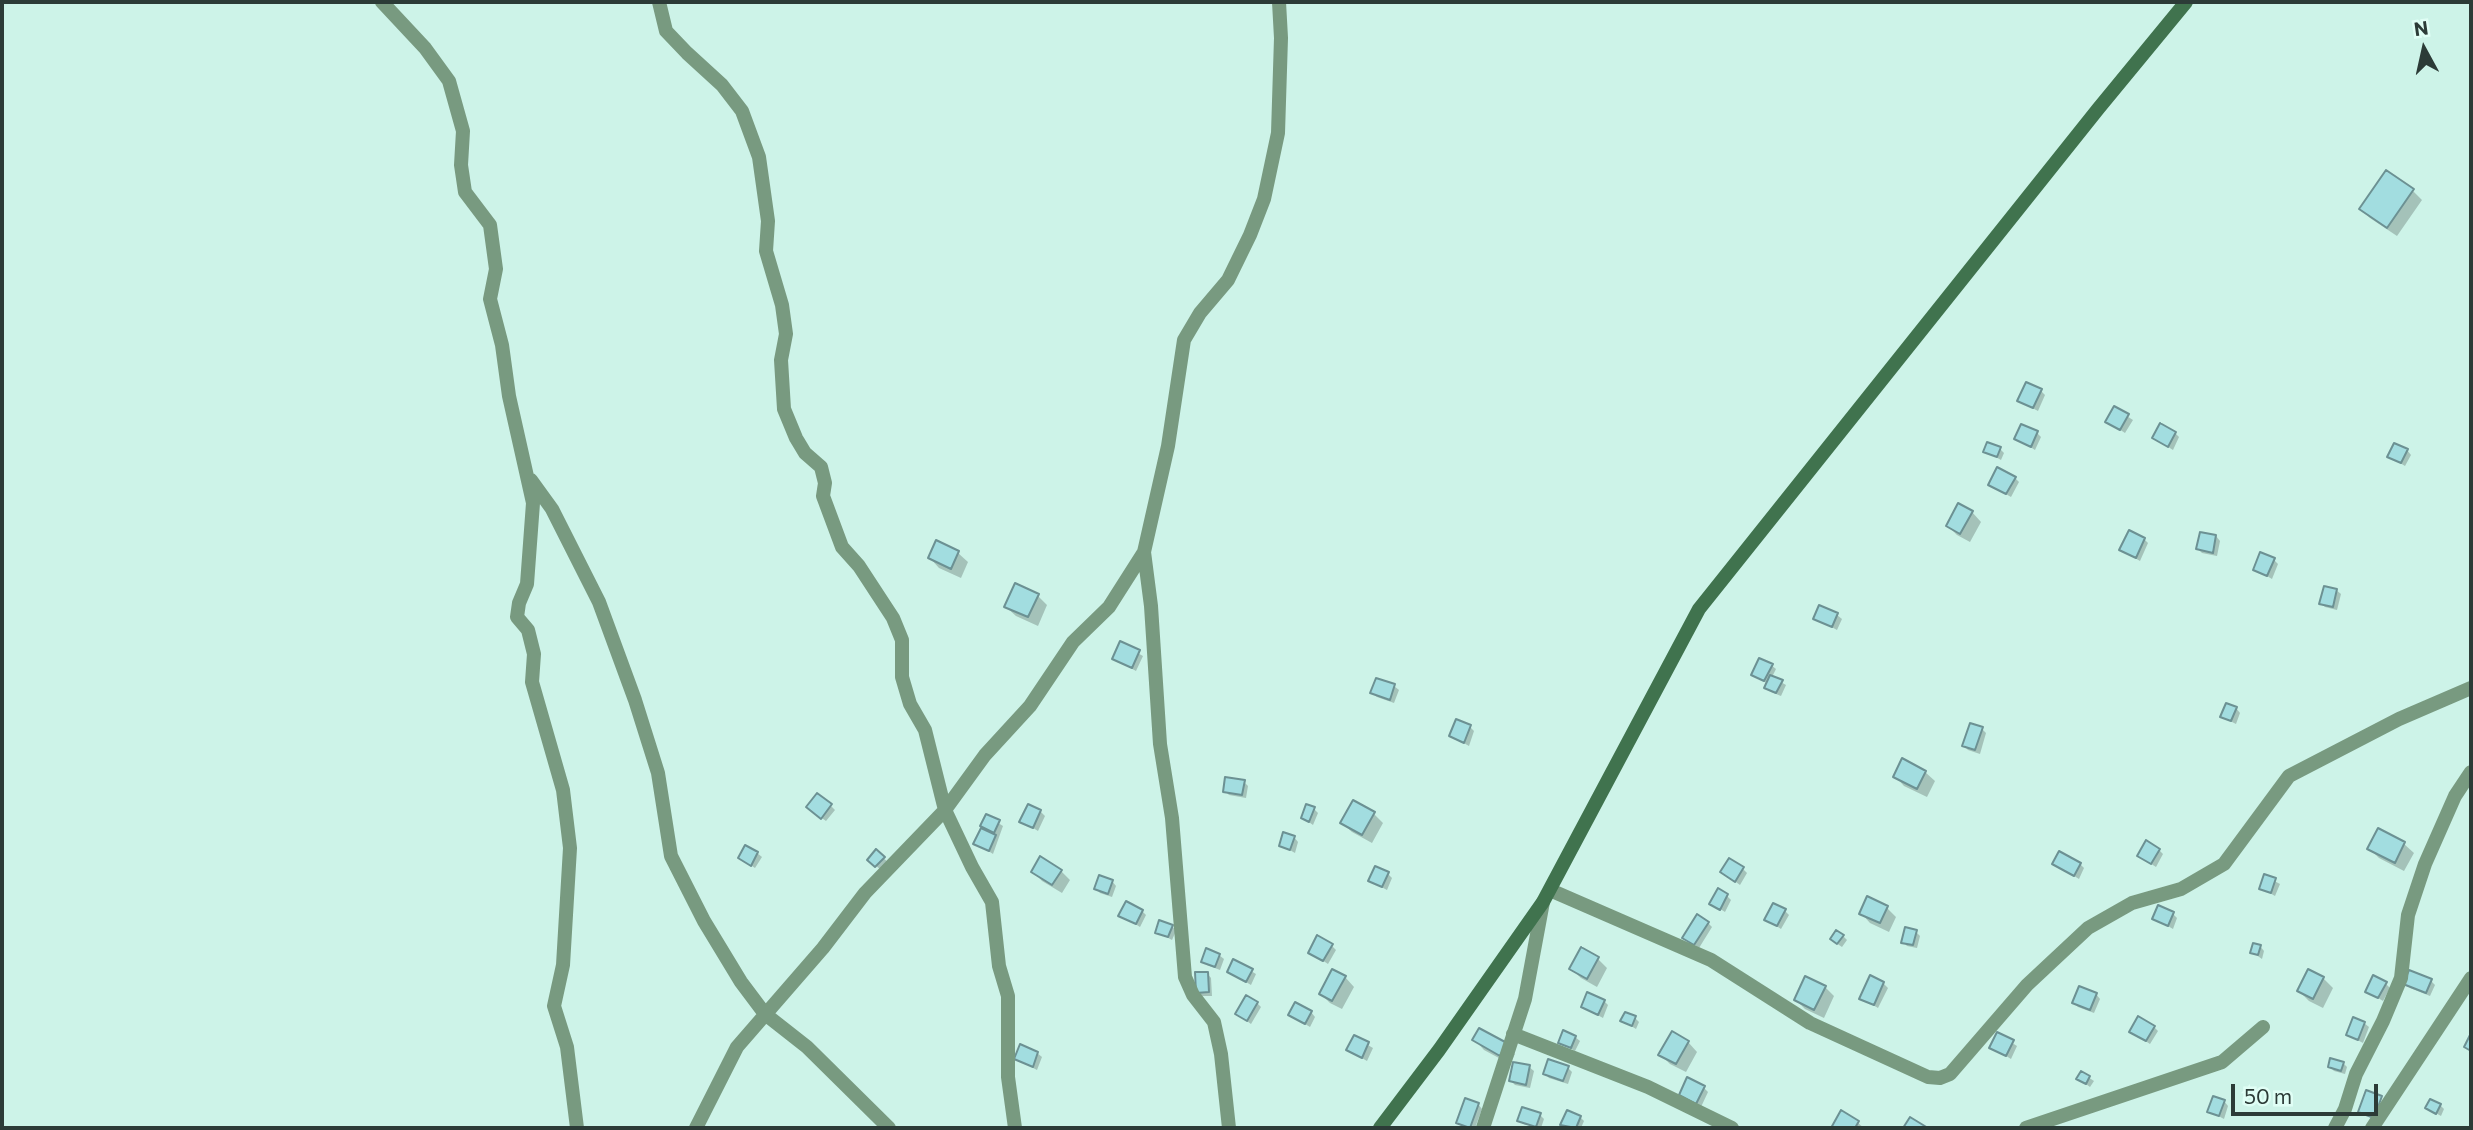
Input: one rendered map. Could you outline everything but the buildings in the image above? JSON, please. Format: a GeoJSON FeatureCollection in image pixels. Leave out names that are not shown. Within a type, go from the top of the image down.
{"type":"FeatureCollection","features":[{"type":"Feature","properties":{"kind":"street"},"geometry":{"type":"LineString","coordinates":[[382,2],[425,48],[449,81],[463,131],[461,165],[465,192],[490,225],[496,269],[490,299],[502,345],[509,396],[533,503],[527,584],[519,603],[517,617],[528,630],[534,654],[532,682],[543,728],[563,790],[570,849],[563,965],[554,1006],[567,1046],[577,1128]]}},
{"type":"Feature","properties":{"kind":"street"},"geometry":{"type":"LineString","coordinates":[[659,2],[666,31],[722,85],[742,111],[759,157],[768,221],[766,251],[782,305],[786,334],[781,360],[784,409],[805,453],[821,467],[825,483],[823,496],[842,547],[859,566],[893,618],[902,640],[902,677],[910,704],[925,730],[946,810],[972,867],[992,902],[999,966],[1008,996],[1008,1077],[1015,1128]]}},
{"type":"Feature","properties":{"kind":"street"},"geometry":{"type":"LineString","coordinates":[[695,1128],[737,1047],[865,893],[946,810],[985,755],[1030,706],[1073,642],[1109,607],[1144,552],[1168,446],[1184,340],[1200,313],[1228,280],[1264,199],[1278,133],[1279,2]]}},
{"type":"Feature","properties":{"kind":"street"},"geometry":{"type":"LineString","coordinates":[[1380,1128],[1439,1050],[1547,896],[1699,609],[2080,130],[2186,2]]}},
{"type":"Feature","properties":{"kind":"street"},"geometry":{"type":"LineString","coordinates":[[525,471],[552,509],[599,602],[658,773],[671,856],[704,921],[741,982],[765,1014],[807,1047],[889,1128]]}},
{"type":"Feature","properties":{"kind":"street"},"geometry":{"type":"LineString","coordinates":[[1144,552],[1151,606],[1160,744],[1172,818],[1185,977],[1214,1023],[1221,1054],[1229,1128]]}},
{"type":"Feature","properties":{"kind":"street"},"geometry":{"type":"LineString","coordinates":[[1547,896],[1711,960],[1810,1023],[1928,1077],[1940,1079],[1950,1074],[2027,985],[2088,928],[2132,903],[2181,889],[2224,864],[2289,776],[2399,719],[2471,688]]}},
{"type":"Feature","properties":{"kind":"street"},"geometry":{"type":"LineString","coordinates":[[2335,1128],[2345,1110],[2356,1074],[2401,978],[2408,915],[2425,864],[2455,796],[2471,772]]}},
{"type":"Feature","properties":{"kind":"street"},"geometry":{"type":"LineString","coordinates":[[1483,1128],[1525,999],[1547,896]]}},
{"type":"Feature","properties":{"kind":"street"},"geometry":{"type":"LineString","coordinates":[[2372,1128],[2464,997],[2471,978]]}},
{"type":"Feature","properties":{"kind":"street"},"geometry":{"type":"LineString","coordinates":[[2026,1128],[2222,1062],[2263,1027]]}},
{"type":"Feature","properties":{"kind":"street"},"geometry":{"type":"LineString","coordinates":[[1513,1034],[1648,1087],[1731,1128]]}}]}
